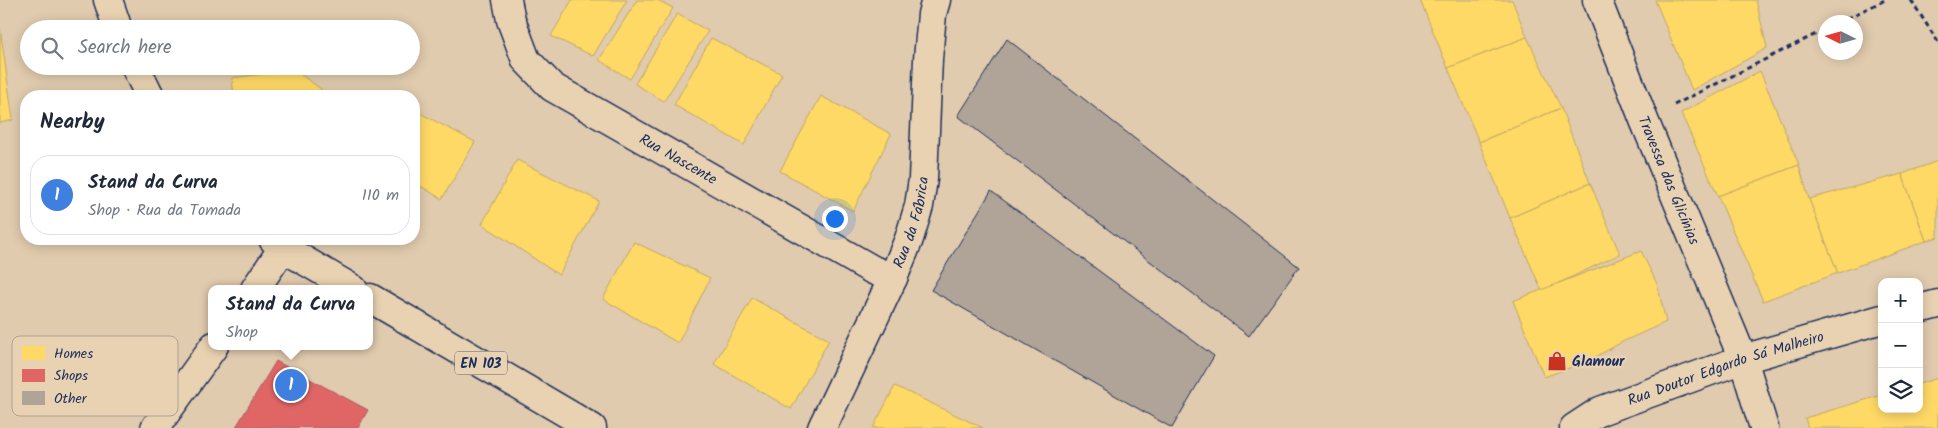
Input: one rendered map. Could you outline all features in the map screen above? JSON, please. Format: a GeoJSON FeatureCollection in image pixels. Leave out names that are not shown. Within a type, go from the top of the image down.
{"type":"FeatureCollection","features":[{"type":"Feature","properties":{"kind":"street"},"geometry":{"type":"LineString","coordinates":[[108,0],[115,20]]}},
{"type":"Feature","properties":{"kind":"street","name":"Rua Nascente"},"geometry":{"type":"LineString","coordinates":[[507,0],[511,20],[526,60],[552,87],[864,265],[893,278]]}},
{"type":"Feature","properties":{"kind":"street","name":"Rua da Fábrica"},"geometry":{"type":"LineString","coordinates":[[822,428],[893,278],[919,206],[923,179],[928,59],[932,14],[936,0]]}},
{"type":"Feature","properties":{"kind":"street","name":"Travessa das Glicínias"},"geometry":{"type":"LineString","coordinates":[[1597,0],[1644,120],[1743,359],[1764,428]]}},
{"type":"Feature","properties":{"kind":"street"},"geometry":{"type":"LineString","coordinates":[[139,75],[147,90]]}},
{"type":"Feature","properties":{"kind":"street"},"geometry":{"type":"LineString","coordinates":[[257,285],[277,245]]}},
{"type":"Feature","properties":{"kind":"street"},"geometry":{"type":"LineString","coordinates":[[281,245],[346,285]]}},
{"type":"Feature","properties":{"kind":"street","name":"EN 103"},"geometry":{"type":"LineString","coordinates":[[373,300],[592,428]]}},
{"type":"Feature","properties":{"kind":"street"},"geometry":{"type":"LineString","coordinates":[[1923,308],[1938,304]]}},
{"type":"Feature","properties":{"kind":"street","name":"Rua Doutor Edgardo Sá Malheiro"},"geometry":{"type":"LineString","coordinates":[[1574,428],[1600,410],[1743,359],[1878,320]]}},
{"type":"Feature","properties":{"kind":"street"},"geometry":{"type":"LineString","coordinates":[[178,396],[211,350]]}},
{"type":"Feature","properties":{"kind":"street"},"geometry":{"type":"LineString","coordinates":[[155,428],[164,416]]}},
{"type":"Feature","properties":{"kind":"path"},"geometry":{"type":"LineString","coordinates":[[1854,15],[1885,0]]}},
{"type":"Feature","properties":{"kind":"path"},"geometry":{"type":"LineString","coordinates":[[1911,0],[1938,42]]}},
{"type":"Feature","properties":{"kind":"path"},"geometry":{"type":"LineString","coordinates":[[1644,120],[1818,34]]}},
{"type":"Feature","properties":{"kind":"building: Homes"},"geometry":{"type":"Polygon","coordinates":[[[572,0],[627,0],[593,56],[551,36],[572,0]]]}},
{"type":"Feature","properties":{"kind":"building: Homes"},"geometry":{"type":"Polygon","coordinates":[[[637,0],[657,0],[673,8],[630,79],[599,60],[637,0]]]}},
{"type":"Feature","properties":{"kind":"building: Homes"},"geometry":{"type":"Polygon","coordinates":[[[1420,0],[1512,0],[1527,37],[1448,68],[1420,0]]]}},
{"type":"Feature","properties":{"kind":"building: Homes"},"geometry":{"type":"Polygon","coordinates":[[[1655,0],[1756,0],[1767,48],[1692,90],[1655,0]]]}},
{"type":"Feature","properties":{"kind":"building: Homes"},"geometry":{"type":"Polygon","coordinates":[[[677,14],[708,31],[664,101],[635,84],[677,14]]]}},
{"type":"Feature","properties":{"kind":"building: Homes"},"geometry":{"type":"Polygon","coordinates":[[[0,28],[13,120],[0,123],[0,28]]]}},
{"type":"Feature","properties":{"kind":"building: Homes"},"geometry":{"type":"Polygon","coordinates":[[[1527,37],[1561,108],[1479,142],[1448,68],[1527,37]]]}},
{"type":"Feature","properties":{"kind":"building: Homes"},"geometry":{"type":"Polygon","coordinates":[[[711,38],[782,74],[744,145],[674,105],[711,38]]]}},
{"type":"Feature","properties":{"kind":"building: Homes"},"geometry":{"type":"Polygon","coordinates":[[[1760,71],[1799,165],[1718,196],[1681,113],[1760,71]]]}},
{"type":"Feature","properties":{"kind":"building: Homes"},"geometry":{"type":"Polygon","coordinates":[[[255,75],[301,75],[321,90],[233,90],[232,78],[255,75]]]}},
{"type":"Feature","properties":{"kind":"building: Homes"},"geometry":{"type":"Polygon","coordinates":[[[821,96],[891,134],[853,211],[780,171],[821,96]]]}},
{"type":"Feature","properties":{"kind":"building: Homes"},"geometry":{"type":"Polygon","coordinates":[[[1561,108],[1590,183],[1510,218],[1479,142],[1561,108]]]}},
{"type":"Feature","properties":{"kind":"building: Homes"},"geometry":{"type":"Polygon","coordinates":[[[420,113],[475,142],[442,199],[420,186],[420,113]]]}},
{"type":"Feature","properties":{"kind":"building: Homes"},"geometry":{"type":"Polygon","coordinates":[[[517,160],[599,201],[559,275],[482,224],[517,160]]]}},
{"type":"Feature","properties":{"kind":"building: Homes"},"geometry":{"type":"Polygon","coordinates":[[[1938,161],[1938,237],[1926,241],[1902,174],[1938,161]]]}},
{"type":"Feature","properties":{"kind":"building: Homes"},"geometry":{"type":"Polygon","coordinates":[[[1799,165],[1809,199],[1838,273],[1763,301],[1718,196],[1799,165]]]}},
{"type":"Feature","properties":{"kind":"building: Homes"},"geometry":{"type":"Polygon","coordinates":[[[1902,174],[1926,241],[1838,273],[1809,199],[1902,174]]]}},
{"type":"Feature","properties":{"kind":"building: Homes"},"geometry":{"type":"Polygon","coordinates":[[[1590,183],[1620,254],[1542,291],[1510,218],[1590,183]]]}},
{"type":"Feature","properties":{"kind":"building: Homes"},"geometry":{"type":"Polygon","coordinates":[[[634,242],[710,278],[678,343],[603,299],[634,242]]]}},
{"type":"Feature","properties":{"kind":"building: Homes"},"geometry":{"type":"Polygon","coordinates":[[[1641,251],[1657,284],[1666,322],[1622,342],[1588,361],[1544,377],[1513,301],[1641,251]]]}},
{"type":"Feature","properties":{"kind":"building: Homes"},"geometry":{"type":"Polygon","coordinates":[[[752,298],[829,340],[791,409],[714,364],[752,298]]]}},
{"type":"Feature","properties":{"kind":"building: Homes"},"geometry":{"type":"Polygon","coordinates":[[[1938,378],[1938,428],[1808,428],[1805,418],[1878,396],[1878,413],[1923,413],[1923,383],[1938,378]]]}},
{"type":"Feature","properties":{"kind":"building: Homes"},"geometry":{"type":"Polygon","coordinates":[[[895,386],[983,428],[873,428],[895,386]]]}},
{"type":"Feature","properties":{"kind":"building: Shops"},"geometry":{"type":"Polygon","coordinates":[[[276,361],[368,410],[358,428],[236,427],[276,361]]]}},
{"type":"Feature","properties":{"kind":"building: Other"},"geometry":{"type":"Polygon","coordinates":[[[1007,39],[1299,267],[1249,336],[958,116],[1007,39]]]}},
{"type":"Feature","properties":{"kind":"building: Other"},"geometry":{"type":"Polygon","coordinates":[[[991,191],[1214,356],[1172,428],[931,290],[991,191]]]}},
{"type":"Feature","properties":{"kind":"place","name":"Glamour"},"geometry":{"type":"Point","coordinates":[1557,361]}},
{"type":"Feature","properties":{"kind":"place","name":"Stand da Curva"},"geometry":{"type":"Point","coordinates":[291,385]}}]}
